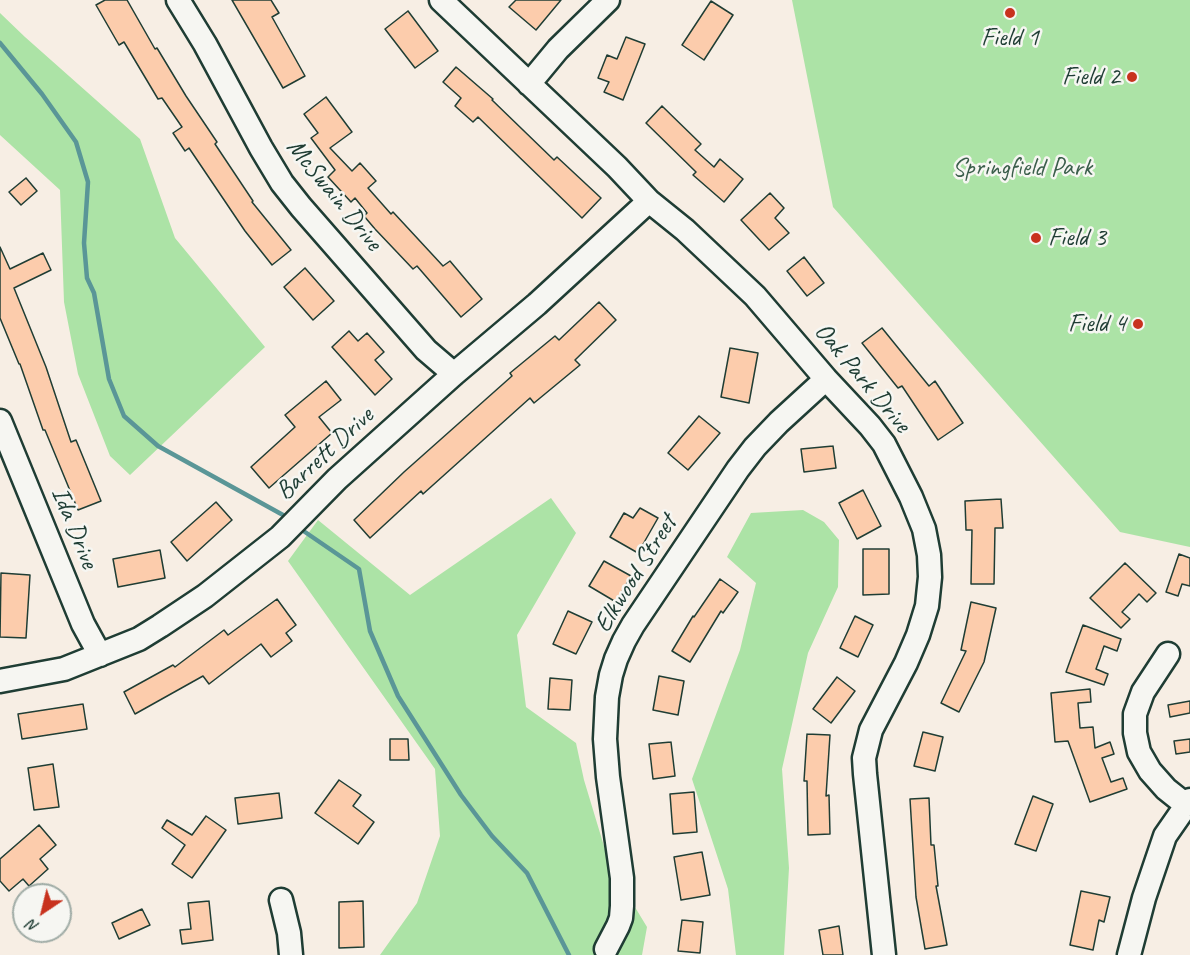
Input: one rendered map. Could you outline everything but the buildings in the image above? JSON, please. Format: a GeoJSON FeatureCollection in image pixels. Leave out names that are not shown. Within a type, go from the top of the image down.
{"type":"FeatureCollection","features":[{"type":"Feature","properties":{"kind":"street","name":"McSwain Drive"},"geometry":{"type":"LineString","coordinates":[[177,0],[205,44],[282,183],[426,350],[454,374]]}},
{"type":"Feature","properties":{"kind":"street","name":"Oak Park Drive"},"geometry":{"type":"LineString","coordinates":[[441,0],[617,167],[649,201],[685,230],[755,296],[826,379],[870,426],[884,444],[911,496],[924,529],[929,555],[927,606],[906,663],[871,730],[864,758],[884,955]]}},
{"type":"Feature","properties":{"kind":"street"},"geometry":{"type":"LineString","coordinates":[[529,84],[558,49],[608,0]]}},
{"type":"Feature","properties":{"kind":"street","name":"Barrett Drive"},"geometry":{"type":"LineString","coordinates":[[0,681],[64,669],[139,639],[239,570],[280,537],[337,479],[454,374],[537,304],[649,201]]}},
{"type":"Feature","properties":{"kind":"street","name":"Elkwood Street"},"geometry":{"type":"LineString","coordinates":[[606,949],[618,926],[622,906],[622,878],[605,739],[607,697],[616,659],[633,626],[738,469],[779,422],[826,379]]}},
{"type":"Feature","properties":{"kind":"street","name":"Ida Drive"},"geometry":{"type":"LineString","coordinates":[[0,421],[83,624],[100,654]]}},
{"type":"Feature","properties":{"kind":"street"},"geometry":{"type":"LineString","coordinates":[[1129,955],[1144,898],[1165,836],[1188,803],[1166,789],[1150,771],[1139,752],[1134,733],[1135,714],[1143,692],[1168,654]]}},
{"type":"Feature","properties":{"kind":"street"},"geometry":{"type":"LineString","coordinates":[[281,900],[289,933],[291,955]]}},
{"type":"Feature","properties":{"kind":"green space","name":"Springfield Park"},"geometry":{"type":"Polygon","coordinates":[[[792,0],[1190,0],[1190,547],[1120,532],[833,207],[792,0]]]}},
{"type":"Feature","properties":{"kind":"green space"},"geometry":{"type":"Polygon","coordinates":[[[0,13],[140,139],[175,238],[265,347],[130,475],[110,456],[78,374],[64,302],[60,190],[0,135],[0,13]]]}},
{"type":"Feature","properties":{"kind":"green space"},"geometry":{"type":"Polygon","coordinates":[[[551,498],[576,533],[517,635],[526,707],[576,743],[584,780],[610,866],[647,927],[642,955],[380,955],[417,903],[440,836],[435,769],[288,561],[318,520],[410,595],[551,498]]]}},
{"type":"Feature","properties":{"kind":"green space"},"geometry":{"type":"Polygon","coordinates":[[[803,510],[824,522],[839,540],[838,587],[808,653],[782,769],[789,868],[784,955],[736,955],[728,889],[692,779],[740,650],[756,583],[727,557],[751,513],[803,510]]]}},
{"type":"Feature","properties":{"kind":"waterway"},"geometry":{"type":"LineString","coordinates":[[0,43],[42,94],[76,142],[88,182],[84,243],[87,278],[94,293],[109,379],[124,416],[158,446],[283,515]]}},
{"type":"Feature","properties":{"kind":"waterway"},"geometry":{"type":"LineString","coordinates":[[305,532],[359,569],[370,631],[398,696],[461,795],[492,836],[527,873],[569,955]]}},
{"type":"Feature","properties":{"kind":"place","name":"Field 1"},"geometry":{"type":"Point","coordinates":[1010,13]}},
{"type":"Feature","properties":{"kind":"place","name":"Field 2"},"geometry":{"type":"Point","coordinates":[1132,77]}},
{"type":"Feature","properties":{"kind":"place","name":"Field 3"},"geometry":{"type":"Point","coordinates":[1036,238]}},
{"type":"Feature","properties":{"kind":"place","name":"Field 4"},"geometry":{"type":"Point","coordinates":[1138,324]}}]}
